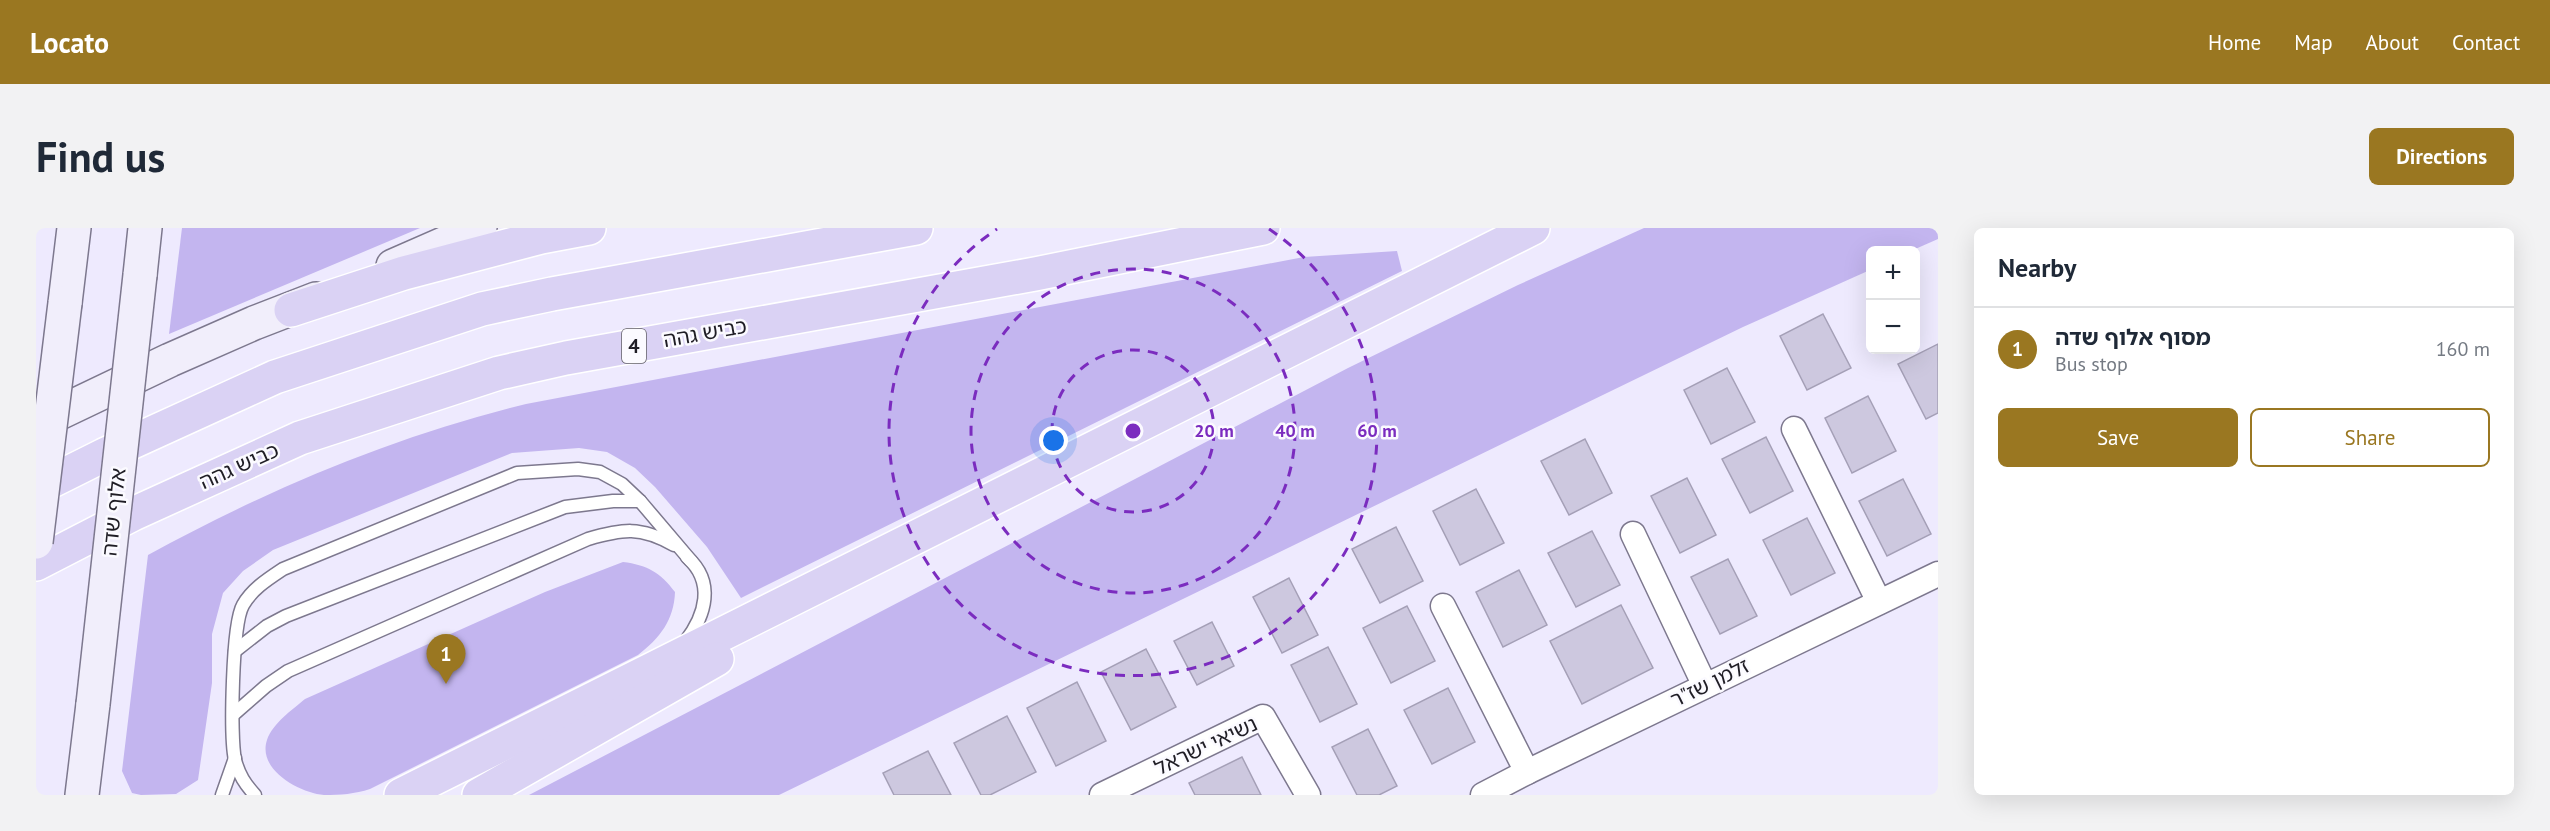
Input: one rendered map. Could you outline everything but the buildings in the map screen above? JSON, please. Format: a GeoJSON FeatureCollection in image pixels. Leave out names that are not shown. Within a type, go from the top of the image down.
{"type":"FeatureCollection","features":[{"type":"Feature","properties":{"kind":"highway"},"geometry":{"type":"LineString","coordinates":[[291,310],[404,273],[541,237],[589,228]]}},
{"type":"Feature","properties":{"kind":"highway"},"geometry":{"type":"LineString","coordinates":[[36,489],[114,450],[275,377],[482,309],[552,294],[916,228]]}},
{"type":"Feature","properties":{"kind":"highway","name":"כביש גהה"},"geometry":{"type":"LineString","coordinates":[[36,564],[133,514],[300,438],[500,373],[687,336],[1035,274],[1263,228]]}},
{"type":"Feature","properties":{"kind":"highway"},"geometry":{"type":"LineString","coordinates":[[401,795],[1533,228]]}},
{"type":"Feature","properties":{"kind":"highway"},"geometry":{"type":"LineString","coordinates":[[479,795],[1051,469]]}},
{"type":"Feature","properties":{"kind":"main road"},"geometry":{"type":"LineString","coordinates":[[36,542],[74,228]]}},
{"type":"Feature","properties":{"kind":"main road","name":"אלוף שדה"},"geometry":{"type":"LineString","coordinates":[[84,791],[145,228]]}},
{"type":"Feature","properties":{"kind":"main road"},"geometry":{"type":"LineString","coordinates":[[36,424],[170,360],[480,228]]}},
{"type":"Feature","properties":{"kind":"street"},"geometry":{"type":"LineString","coordinates":[[1794,429],[1879,602]]}},
{"type":"Feature","properties":{"kind":"street"},"geometry":{"type":"LineString","coordinates":[[1633,534],[1705,686]]}},
{"type":"Feature","properties":{"kind":"street","name":"זלמן שז\"ר"},"geometry":{"type":"LineString","coordinates":[[1483,795],[1938,574]]}},
{"type":"Feature","properties":{"kind":"street"},"geometry":{"type":"LineString","coordinates":[[1443,606],[1527,772]]}},
{"type":"Feature","properties":{"kind":"street","name":"נשיאי ישראל"},"geometry":{"type":"LineString","coordinates":[[1102,795],[1263,717],[1308,795]]}},
{"type":"Feature","properties":{"kind":"lane"},"geometry":{"type":"LineString","coordinates":[[255,795],[243,782],[235,758],[234,714],[237,618],[243,604],[257,586],[283,569],[517,473],[578,469],[600,472],[622,484],[640,501],[692,561],[702,576],[706,594],[701,617],[693,632],[671,659]]}},
{"type":"Feature","properties":{"kind":"lane"},"geometry":{"type":"LineString","coordinates":[[235,651],[267,626],[286,616],[565,507],[613,501],[640,501]]}},
{"type":"Feature","properties":{"kind":"lane"},"geometry":{"type":"LineString","coordinates":[[234,714],[266,686],[288,671],[588,539],[620,530],[650,533],[674,544],[692,561]]}},
{"type":"Feature","properties":{"kind":"lane"},"geometry":{"type":"LineString","coordinates":[[222,795],[235,758]]}},
{"type":"Feature","properties":{"kind":"shaded area"},"geometry":{"type":"Polygon","coordinates":[[[182,228],[420,228],[169,334],[182,228]]]}},
{"type":"Feature","properties":{"kind":"shaded area"},"geometry":{"type":"Polygon","coordinates":[[[1644,228],[1938,228],[1938,239],[1920,247],[1866,246],[1866,272],[1743,327],[779,795],[529,795],[1348,368],[1518,285],[1644,228]]]}},
{"type":"Feature","properties":{"kind":"shaded area"},"geometry":{"type":"Polygon","coordinates":[[[1397,251],[1402,271],[741,598],[707,547],[655,487],[635,468],[607,452],[579,448],[512,453],[273,550],[243,571],[223,593],[212,634],[212,683],[198,780],[176,794],[141,795],[132,793],[122,771],[148,555],[239,508],[332,467],[428,432],[526,404],[1304,257],[1397,251]]]}},
{"type":"Feature","properties":{"kind":"shaded area"},"geometry":{"type":"Polygon","coordinates":[[[623,562],[639,565],[652,571],[664,579],[675,592],[669,620],[653,642],[638,655],[364,791],[324,795],[304,790],[283,778],[268,761],[266,751],[270,734],[283,717],[305,699],[545,592],[623,562]]]}},
{"type":"Feature","properties":{"kind":"place","name":"מסוף אלוף שדה"},"geometry":{"type":"Point","coordinates":[446,684]}}]}
